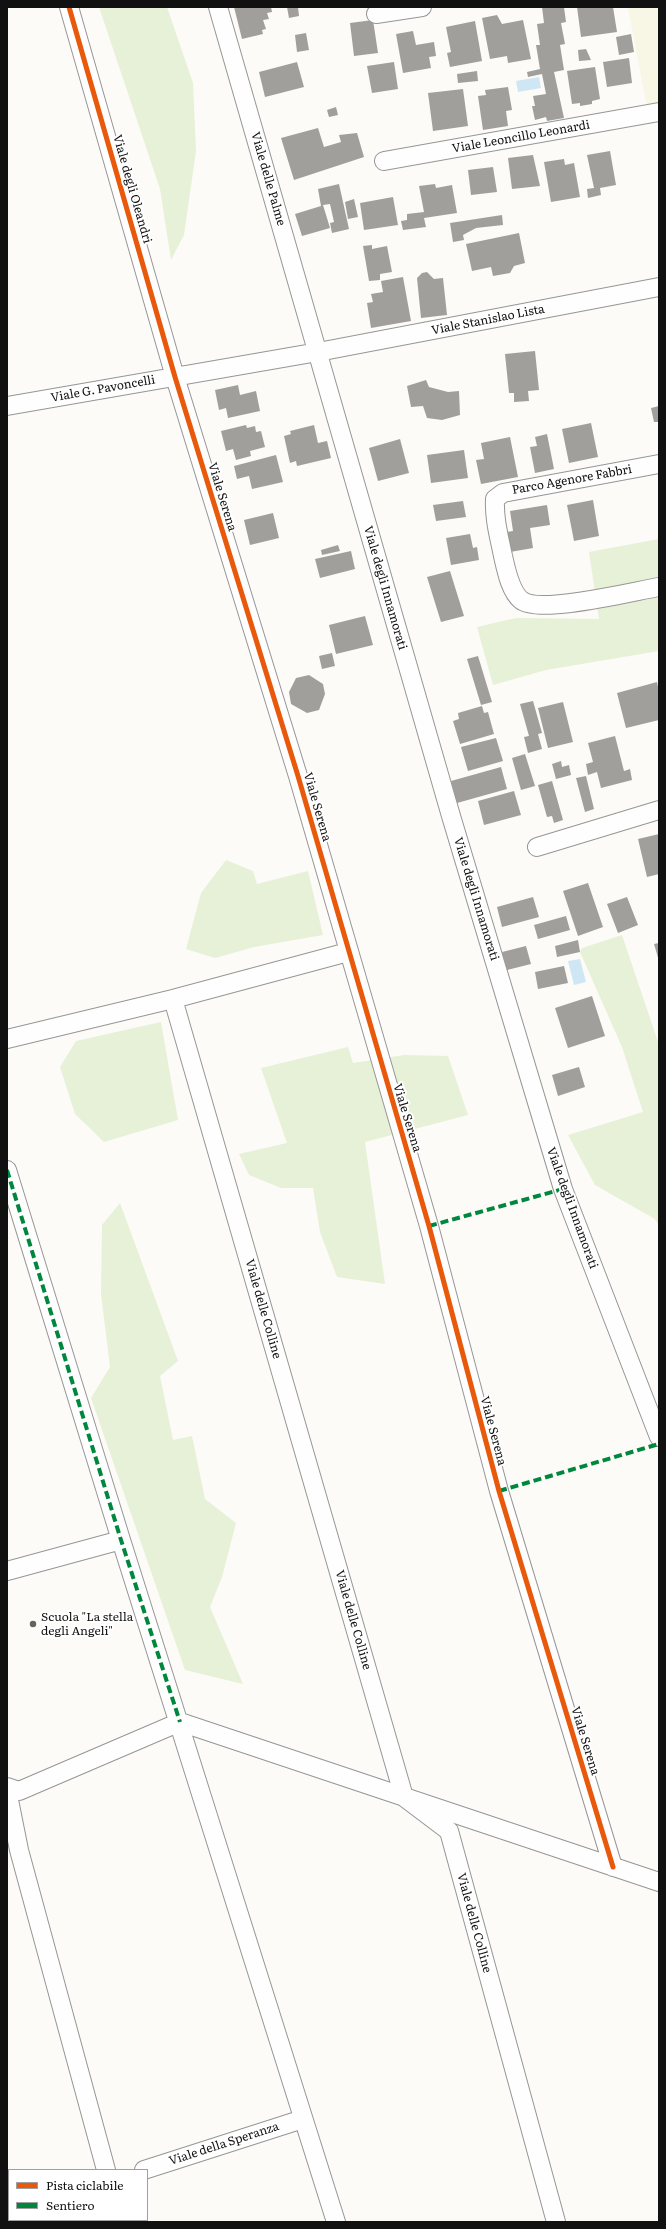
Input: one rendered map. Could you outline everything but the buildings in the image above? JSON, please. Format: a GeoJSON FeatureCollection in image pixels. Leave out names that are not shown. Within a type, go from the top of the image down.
{"type":"FeatureCollection","features":[{"type":"Feature","properties":{"kind":"street","name":"Viale degli Oleandri"},"geometry":{"type":"LineString","coordinates":[[69,7],[175,377]]}},
{"type":"Feature","properties":{"kind":"street","name":"Viale delle Palme"},"geometry":{"type":"LineString","coordinates":[[218,7],[318,352]]}},
{"type":"Feature","properties":{"kind":"street"},"geometry":{"type":"LineString","coordinates":[[376,14],[422,7]]}},
{"type":"Feature","properties":{"kind":"street","name":"Viale Leoncillo Leonardi"},"geometry":{"type":"LineString","coordinates":[[384,161],[659,112]]}},
{"type":"Feature","properties":{"kind":"street","name":"Viale Stanislao Lista"},"geometry":{"type":"LineString","coordinates":[[318,352],[659,287]]}},
{"type":"Feature","properties":{"kind":"street","name":"Viale G. Pavoncelli"},"geometry":{"type":"LineString","coordinates":[[7,406],[318,352]]}},
{"type":"Feature","properties":{"kind":"street","name":"Viale degli Innamorati"},"geometry":{"type":"LineString","coordinates":[[318,352],[451,816],[563,1189],[659,1437]]}},
{"type":"Feature","properties":{"kind":"street","name":"Viale Serena"},"geometry":{"type":"LineString","coordinates":[[175,377],[298,776],[429,1226],[499,1491],[612,1867]]}},
{"type":"Feature","properties":{"kind":"street","name":"Parco Agenore Fabbri"},"geometry":{"type":"LineString","coordinates":[[659,464],[503,493],[495,499],[494,516],[506,569],[514,589],[521,600],[529,605],[543,606],[576,602],[659,587]]}},
{"type":"Feature","properties":{"kind":"street"},"geometry":{"type":"LineString","coordinates":[[537,847],[659,810]]}},
{"type":"Feature","properties":{"kind":"street"},"geometry":{"type":"LineString","coordinates":[[7,1039],[173,1000],[348,952]]}},
{"type":"Feature","properties":{"kind":"street","name":"Viale delle Colline"},"geometry":{"type":"LineString","coordinates":[[173,1000],[404,1797],[449,1831],[556,2222]]}},
{"type":"Feature","properties":{"kind":"street"},"geometry":{"type":"LineString","coordinates":[[7,1170],[121,1540],[180,1722],[336,2222]]}},
{"type":"Feature","properties":{"kind":"street"},"geometry":{"type":"LineString","coordinates":[[7,1571],[121,1540]]}},
{"type":"Feature","properties":{"kind":"street"},"geometry":{"type":"LineString","coordinates":[[7,1787],[19,1791],[180,1722],[659,1882]]}},
{"type":"Feature","properties":{"kind":"street"},"geometry":{"type":"LineString","coordinates":[[7,1790],[19,1850],[106,2169]]}},
{"type":"Feature","properties":{"kind":"street","name":"Viale della Speranza"},"geometry":{"type":"LineString","coordinates":[[147,2169],[304,2119]]}},
{"type":"Feature","properties":{"kind":"shaded area"},"geometry":{"type":"Polygon","coordinates":[[[628,7],[659,7],[659,106],[647,108],[628,7]]]}},
{"type":"Feature","properties":{"kind":"green space"},"geometry":{"type":"Polygon","coordinates":[[[99,7],[167,7],[193,83],[196,151],[184,235],[171,260],[160,189],[99,7]]]}},
{"type":"Feature","properties":{"kind":"green space"},"geometry":{"type":"Polygon","coordinates":[[[659,539],[659,651],[546,670],[493,685],[477,627],[516,618],[599,619],[589,552],[659,539]]]}},
{"type":"Feature","properties":{"kind":"green space"},"geometry":{"type":"Polygon","coordinates":[[[226,860],[253,871],[257,884],[308,871],[323,935],[254,947],[215,958],[186,949],[201,893],[226,860]]]}},
{"type":"Feature","properties":{"kind":"green space"},"geometry":{"type":"Polygon","coordinates":[[[622,935],[659,1045],[659,1226],[655,1219],[595,1185],[568,1135],[643,1112],[622,1047],[580,952],[582,948],[622,935]]]}},
{"type":"Feature","properties":{"kind":"green space"},"geometry":{"type":"Polygon","coordinates":[[[161,1022],[178,1120],[104,1142],[75,1114],[60,1067],[76,1041],[161,1022]]]}},
{"type":"Feature","properties":{"kind":"green space"},"geometry":{"type":"Polygon","coordinates":[[[348,1047],[353,1063],[404,1055],[448,1056],[468,1115],[365,1142],[385,1284],[337,1277],[320,1232],[313,1188],[281,1188],[249,1175],[239,1154],[287,1143],[261,1068],[348,1047]]]}},
{"type":"Feature","properties":{"kind":"green space"},"geometry":{"type":"Polygon","coordinates":[[[120,1203],[178,1361],[160,1376],[173,1440],[192,1436],[205,1499],[236,1523],[222,1577],[210,1607],[243,1684],[185,1670],[91,1398],[110,1367],[101,1294],[102,1225],[120,1203]]]}},
{"type":"Feature","properties":{"kind":"water"},"geometry":{"type":"Polygon","coordinates":[[[539,77],[541,88],[518,92],[516,81],[539,77]]]}},
{"type":"Feature","properties":{"kind":"water"},"geometry":{"type":"Polygon","coordinates":[[[580,959],[586,982],[574,985],[568,961],[580,959]]]}},
{"type":"Feature","properties":{"kind":"marked path"},"geometry":{"type":"LineString","coordinates":[[7,1170],[121,1540],[180,1722]]}},
{"type":"Feature","properties":{"kind":"marked path"},"geometry":{"type":"LineString","coordinates":[[429,1226],[563,1189]]}},
{"type":"Feature","properties":{"kind":"marked path"},"geometry":{"type":"LineString","coordinates":[[499,1491],[659,1444]]}},
{"type":"Feature","properties":{"kind":"cycle path"},"geometry":{"type":"LineString","coordinates":[[69,7],[175,377],[298,776],[429,1226],[499,1491],[613,1867]]}},
{"type":"Feature","properties":{"kind":"place","name":"Scuola \"La stella degli Angeli\""},"geometry":{"type":"Point","coordinates":[33,1624]}}]}
